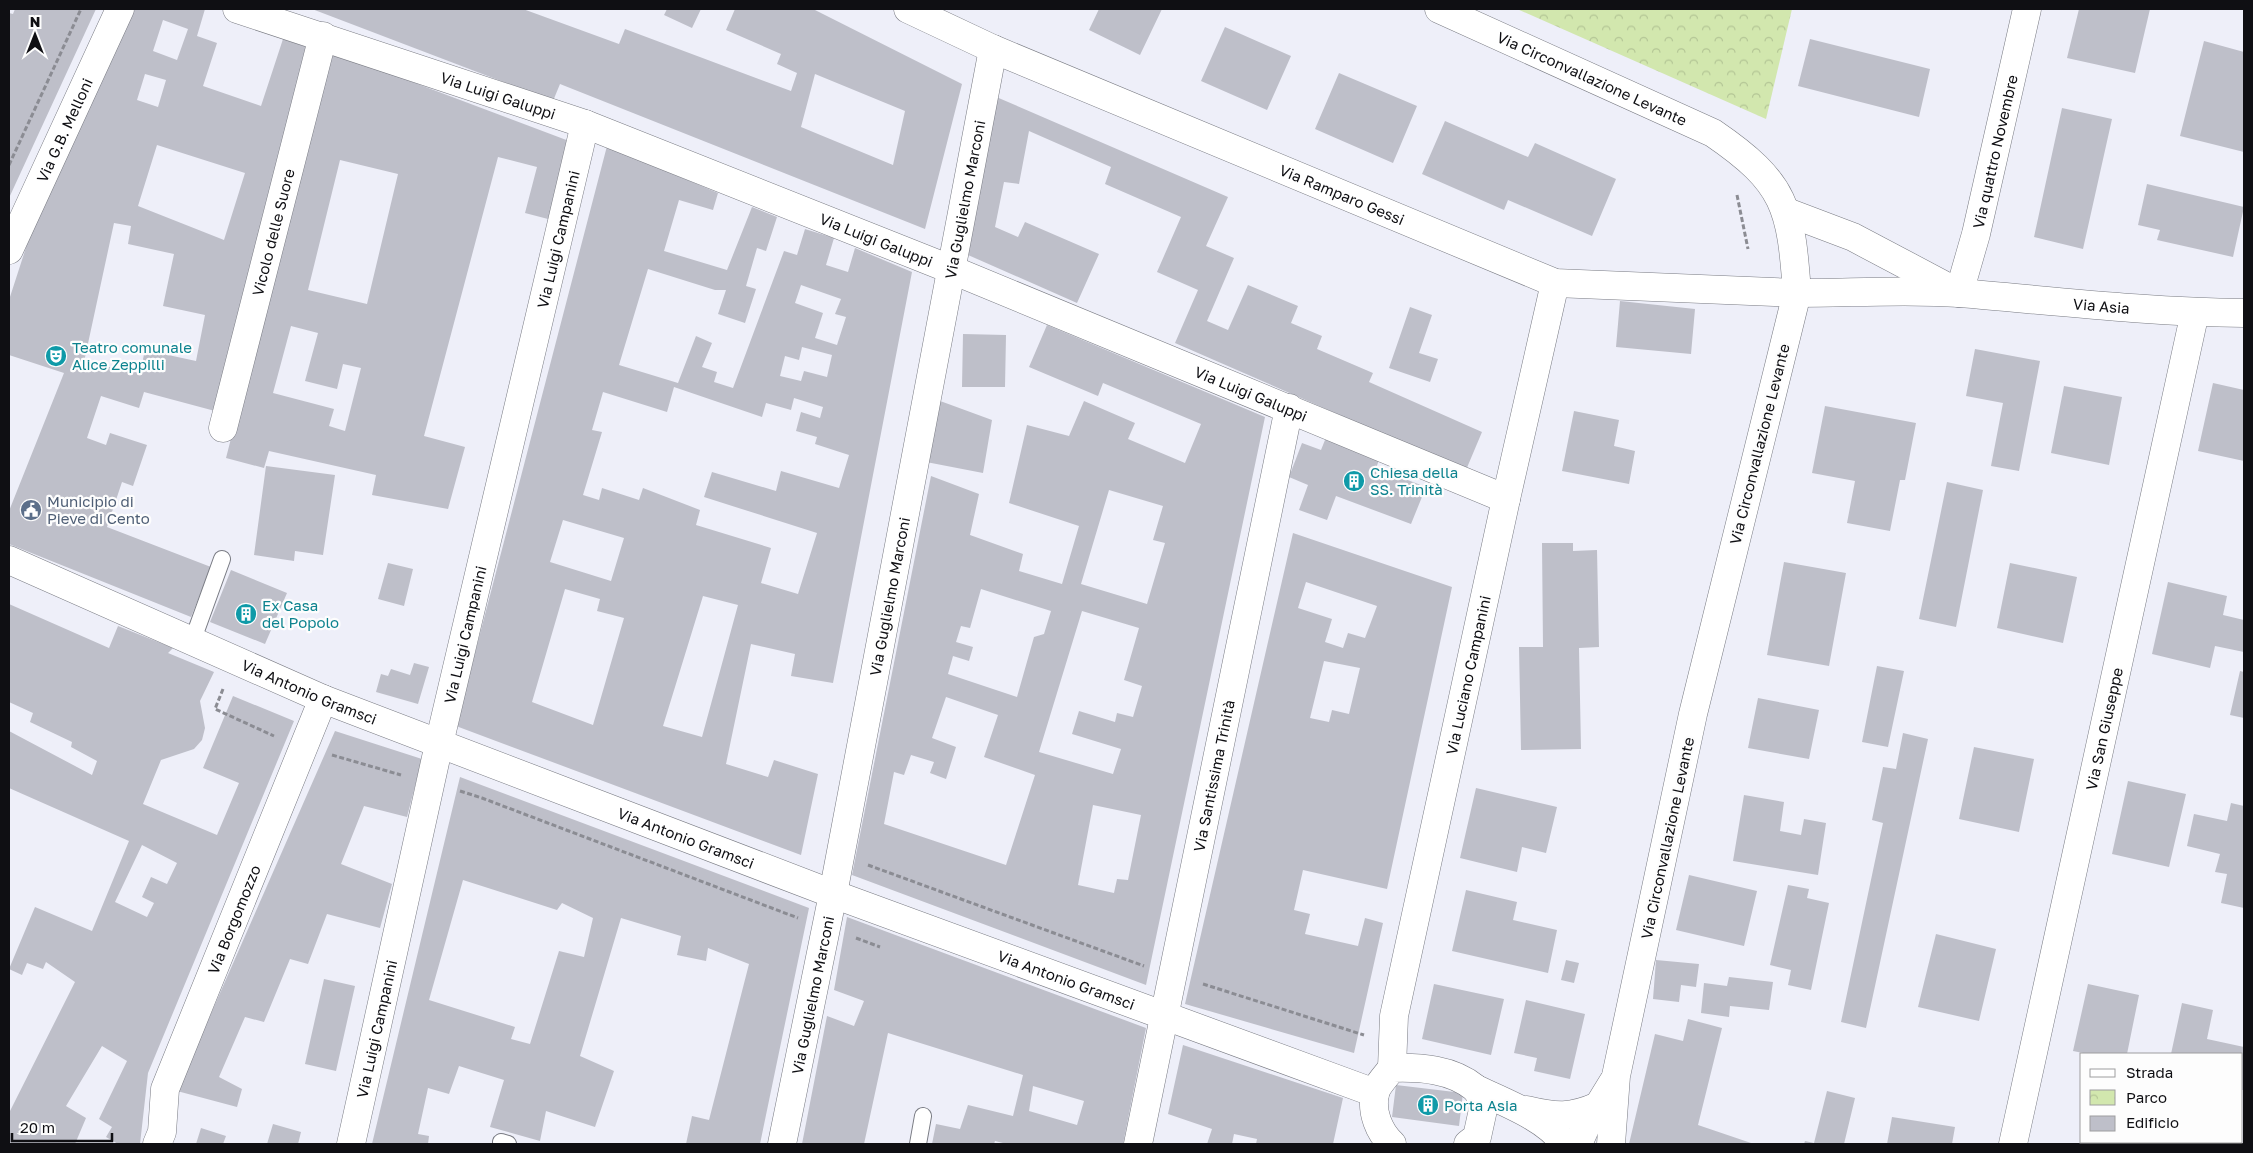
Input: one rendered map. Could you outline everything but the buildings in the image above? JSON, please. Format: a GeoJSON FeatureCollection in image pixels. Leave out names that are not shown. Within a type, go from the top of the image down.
{"type":"FeatureCollection","features":[{"type":"Feature","properties":{"kind":"street","name":"Via G.B. Melloni"},"geometry":{"type":"LineString","coordinates":[[9,250],[120,9]]}},
{"type":"Feature","properties":{"kind":"street","name":"Via Luigi Galuppi"},"geometry":{"type":"LineString","coordinates":[[237,9],[324,36],[585,124],[950,269],[1290,408],[1506,499]]}},
{"type":"Feature","properties":{"kind":"street","name":"Via Ramparo Gessi"},"geometry":{"type":"LineString","coordinates":[[908,9],[993,49],[1555,283],[1797,293]]}},
{"type":"Feature","properties":{"kind":"street","name":"Via Circonvallazione Levante"},"geometry":{"type":"LineString","coordinates":[[1439,9],[1713,132],[1740,151],[1760,169],[1777,192],[1787,212],[1792,232],[1797,293],[1693,714],[1616,1076],[1611,1144]]}},
{"type":"Feature","properties":{"kind":"street","name":"Via quattro Novembre"},"geometry":{"type":"LineString","coordinates":[[1958,293],[1976,234],[2027,9]]}},
{"type":"Feature","properties":{"kind":"street","name":"Vicolo delle Suore"},"geometry":{"type":"LineString","coordinates":[[223,428],[324,36]]}},
{"type":"Feature","properties":{"kind":"street","name":"Via Guglielmo Marconi"},"geometry":{"type":"LineString","coordinates":[[782,1144],[833,894],[993,49]]}},
{"type":"Feature","properties":{"kind":"street","name":"Via Luigi Campanini"},"geometry":{"type":"LineString","coordinates":[[352,1144],[439,744],[585,124]]}},
{"type":"Feature","properties":{"kind":"street","name":"Via Asia"},"geometry":{"type":"LineString","coordinates":[[1787,212],[1853,237],[1958,293]]}},
{"type":"Feature","properties":{"kind":"street","name":"Via Luciano Campanini"},"geometry":{"type":"LineString","coordinates":[[1393,1056],[1394,1016],[1506,499],[1555,283]]}},
{"type":"Feature","properties":{"kind":"street","name":"Via Asia"},"geometry":{"type":"LineString","coordinates":[[1797,293],[1958,293],[2017,300],[2195,312],[2244,313]]}},
{"type":"Feature","properties":{"kind":"street","name":"Via San Giuseppe"},"geometry":{"type":"LineString","coordinates":[[2013,1144],[2195,312]]}},
{"type":"Feature","properties":{"kind":"street","name":"Via Santissima Trinità"},"geometry":{"type":"LineString","coordinates":[[1138,1144],[1290,408]]}},
{"type":"Feature","properties":{"kind":"street","name":"Via Antonio Gramsci"},"geometry":{"type":"LineString","coordinates":[[9,560],[323,699],[833,894],[1165,1014],[1375,1093]]}},
{"type":"Feature","properties":{"kind":"street","name":"Via Borgomozzo"},"geometry":{"type":"LineString","coordinates":[[157,1144],[162,1132],[165,1089],[323,699]]}},
{"type":"Feature","properties":{"kind":"street"},"geometry":{"type":"LineString","coordinates":[[1385,1141],[1376,1120],[1375,1093],[1393,1056],[1417,1067],[1454,1075],[1476,1089],[1514,1106],[1550,1128],[1564,1144]]}},
{"type":"Feature","properties":{"kind":"street","name":"Via Circonvallazione Levante"},"geometry":{"type":"LineString","coordinates":[[1578,1144],[1580,1137],[1616,1076]]}},
{"type":"Feature","properties":{"kind":"street"},"geometry":{"type":"LineString","coordinates":[[1468,1144],[1477,1137],[1484,1105],[1476,1089]]}},
{"type":"Feature","properties":{"kind":"street"},"geometry":{"type":"LineString","coordinates":[[1514,1106],[1562,1116],[1579,1115],[1598,1106]]}},
{"type":"Feature","properties":{"kind":"lane"},"geometry":{"type":"LineString","coordinates":[[192,642],[222,559]]}},
{"type":"Feature","properties":{"kind":"lane"},"geometry":{"type":"LineString","coordinates":[[918,1144],[923,1116]]}},
{"type":"Feature","properties":{"kind":"path"},"geometry":{"type":"LineString","coordinates":[[9,166],[81,9]]}},
{"type":"Feature","properties":{"kind":"path"},"geometry":{"type":"LineString","coordinates":[[840,854],[1393,1056]]}},
{"type":"Feature","properties":{"kind":"green space"},"geometry":{"type":"Polygon","coordinates":[[[1517,9],[1792,9],[1766,119],[1517,9]]]}},
{"type":"Feature","properties":{"kind":"place","name":"Teatro comunale Alice Zeppilli"},"geometry":{"type":"Point","coordinates":[56,356]}},
{"type":"Feature","properties":{"kind":"place","name":"Chiesa della SS. Trinità"},"geometry":{"type":"Point","coordinates":[1354,481]}},
{"type":"Feature","properties":{"kind":"place","name":"Municipio di Pieve di Cento"},"geometry":{"type":"Point","coordinates":[31,510]}},
{"type":"Feature","properties":{"kind":"place","name":"Ex Casa del Popolo"},"geometry":{"type":"Point","coordinates":[246,614]}},
{"type":"Feature","properties":{"kind":"place","name":"Porta Asia"},"geometry":{"type":"Point","coordinates":[1428,1105]}}]}
